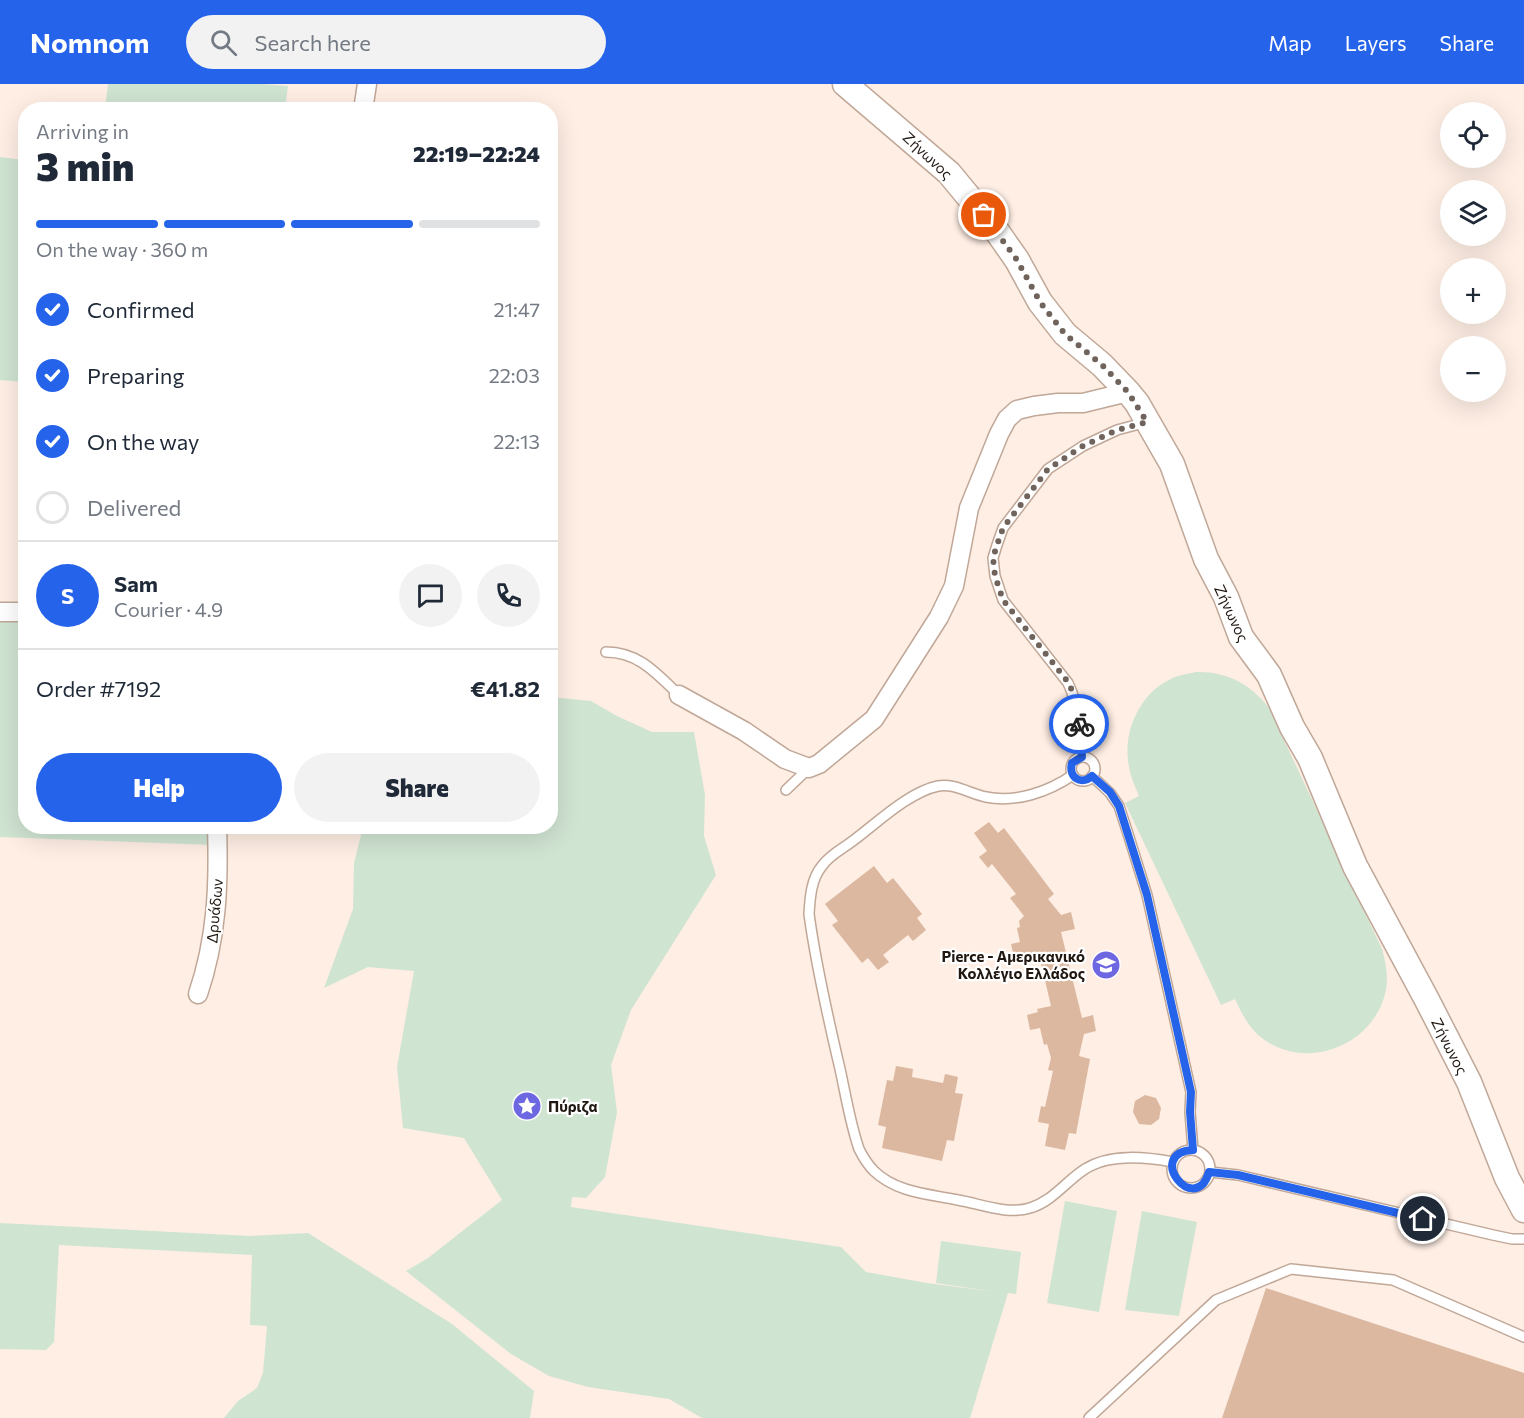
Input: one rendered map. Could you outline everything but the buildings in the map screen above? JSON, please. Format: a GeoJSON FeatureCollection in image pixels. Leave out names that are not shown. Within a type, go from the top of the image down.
{"type":"FeatureCollection","features":[{"type":"Feature","properties":{"kind":"street"},"geometry":{"type":"LineString","coordinates":[[364,102],[367,84]]}},
{"type":"Feature","properties":{"kind":"street","name":"Ζήνωνος"},"geometry":{"type":"LineString","coordinates":[[845,84],[949,173],[996,230],[1017,260],[1040,302],[1065,334],[1102,365],[1128,392],[1147,422],[1172,464],[1206,559],[1226,597],[1241,637],[1269,675],[1292,727],[1310,758],[1355,866],[1469,1082],[1507,1178],[1524,1210]]}},
{"type":"Feature","properties":{"kind":"street"},"geometry":{"type":"LineString","coordinates":[[679,695],[744,731],[785,759],[809,768],[819,764],[874,718],[939,617],[954,585],[969,508],[1007,419],[1017,410],[1034,406],[1083,403],[1128,392]]}},
{"type":"Feature","properties":{"kind":"street"},"geometry":{"type":"LineString","coordinates":[[0,612],[18,612]]}},
{"type":"Feature","properties":{"kind":"street","name":"Δρυάδων"},"geometry":{"type":"LineString","coordinates":[[198,994],[209,963],[216,906],[217,834]]}},
{"type":"Feature","properties":{"kind":"lane"},"geometry":{"type":"LineString","coordinates":[[1082,757],[1075,697],[1068,682],[1003,600],[995,576],[993,558],[1003,528],[1048,469],[1083,446],[1117,430],[1147,422]]}},
{"type":"Feature","properties":{"kind":"lane"},"geometry":{"type":"LineString","coordinates":[[606,652],[633,656],[648,665],[679,695]]}},
{"type":"Feature","properties":{"kind":"lane"},"geometry":{"type":"LineString","coordinates":[[1082,757],[1087,757],[1093,763],[1095,771],[1084,781],[1077,779],[1071,770],[1072,763],[1082,757]]}},
{"type":"Feature","properties":{"kind":"lane"},"geometry":{"type":"LineString","coordinates":[[786,790],[809,768]]}},
{"type":"Feature","properties":{"kind":"lane"},"geometry":{"type":"LineString","coordinates":[[1073,775],[1057,786],[1036,794],[1010,799],[987,797],[954,786],[929,789],[899,807],[822,866],[810,894],[809,914],[853,1128],[866,1162],[883,1178],[903,1190],[1007,1210],[1027,1209],[1039,1205],[1050,1199],[1085,1169],[1103,1161],[1140,1158],[1173,1162]]}},
{"type":"Feature","properties":{"kind":"lane"},"geometry":{"type":"LineString","coordinates":[[1092,776],[1110,792],[1119,806],[1147,895],[1191,1092],[1193,1150]]}},
{"type":"Feature","properties":{"kind":"lane"},"geometry":{"type":"LineString","coordinates":[[1193,1150],[1204,1155],[1210,1166],[1204,1183],[1192,1188],[1176,1180],[1173,1175],[1173,1162],[1181,1153],[1193,1150]]}},
{"type":"Feature","properties":{"kind":"lane"},"geometry":{"type":"LineString","coordinates":[[1209,1172],[1238,1175],[1493,1236],[1524,1239]]}},
{"type":"Feature","properties":{"kind":"lane"},"geometry":{"type":"LineString","coordinates":[[1089,1418],[1216,1300],[1291,1269],[1393,1280],[1524,1337]]}},
{"type":"Feature","properties":{"kind":"green space"},"geometry":{"type":"Polygon","coordinates":[[[108,84],[288,86],[286,102],[106,102],[108,84]]]}},
{"type":"Feature","properties":{"kind":"green space"},"geometry":{"type":"Polygon","coordinates":[[[0,157],[18,159],[18,381],[0,380],[0,157]]]}},
{"type":"Feature","properties":{"kind":"green space"},"geometry":{"type":"Polygon","coordinates":[[[0,618],[18,618],[18,834],[211,834],[212,845],[0,837],[0,618]]]}},
{"type":"Feature","properties":{"kind":"green space"},"geometry":{"type":"Polygon","coordinates":[[[1196,672],[1218,674],[1237,681],[1254,692],[1269,708],[1382,949],[1387,983],[1377,1013],[1365,1029],[1350,1041],[1332,1049],[1313,1053],[1293,1052],[1274,1046],[1253,1030],[1235,999],[1221,1005],[1125,803],[1139,796],[1129,769],[1127,748],[1136,714],[1150,694],[1159,686],[1175,677],[1196,672]]]}},
{"type":"Feature","properties":{"kind":"green space"},"geometry":{"type":"Polygon","coordinates":[[[558,698],[591,701],[652,732],[694,732],[705,795],[704,836],[716,875],[631,1010],[611,1065],[617,1112],[605,1177],[586,1198],[572,1197],[571,1207],[841,1247],[866,1272],[927,1283],[996,1292],[936,1283],[941,1241],[1021,1252],[1016,1294],[1008,1293],[970,1418],[702,1418],[669,1399],[588,1387],[549,1376],[511,1354],[406,1271],[428,1258],[502,1200],[464,1138],[403,1128],[397,1067],[414,971],[368,967],[324,988],[353,909],[354,863],[361,834],[558,834],[558,698]]]}},
{"type":"Feature","properties":{"kind":"green space"},"geometry":{"type":"Polygon","coordinates":[[[1065,1201],[1117,1211],[1099,1312],[1047,1303],[1065,1201]]]}},
{"type":"Feature","properties":{"kind":"green space"},"geometry":{"type":"Polygon","coordinates":[[[1142,1211],[1197,1222],[1179,1316],[1125,1310],[1142,1211]]]}},
{"type":"Feature","properties":{"kind":"green space"},"geometry":{"type":"Polygon","coordinates":[[[0,1223],[250,1236],[308,1233],[452,1324],[534,1391],[530,1418],[224,1418],[238,1401],[257,1388],[263,1373],[267,1326],[250,1325],[252,1255],[59,1245],[54,1342],[46,1350],[0,1349],[0,1223]]]}},
{"type":"Feature","properties":{"kind":"way so far"},"geometry":{"type":"LineString","coordinates":[[984,215],[1017,260],[1040,302],[1065,334],[1102,365],[1128,392],[1147,422],[1117,430],[1083,446],[1048,469],[1003,528],[993,558],[995,576],[1003,600],[1068,682],[1075,697],[1079,724]]}},
{"type":"Feature","properties":{"kind":"place","name":"Pierce - Αμερικανικό Κολλέγιο Ελλάδος"},"geometry":{"type":"Point","coordinates":[1106,965]}},
{"type":"Feature","properties":{"kind":"place","name":"Πύριζα"},"geometry":{"type":"Point","coordinates":[527,1106]}},
{"type":"Feature","properties":{"kind":"route"},"geometry":{"type":"LineString","coordinates":[[1079,724],[1082,757],[1072,763],[1071,770],[1074,777],[1080,781],[1088,780],[1092,776],[1110,792],[1119,806],[1147,895],[1183,1052],[1191,1092],[1193,1150],[1181,1153],[1173,1162],[1173,1175],[1176,1180],[1192,1188],[1204,1183],[1209,1172],[1238,1175],[1423,1219]]}}]}
